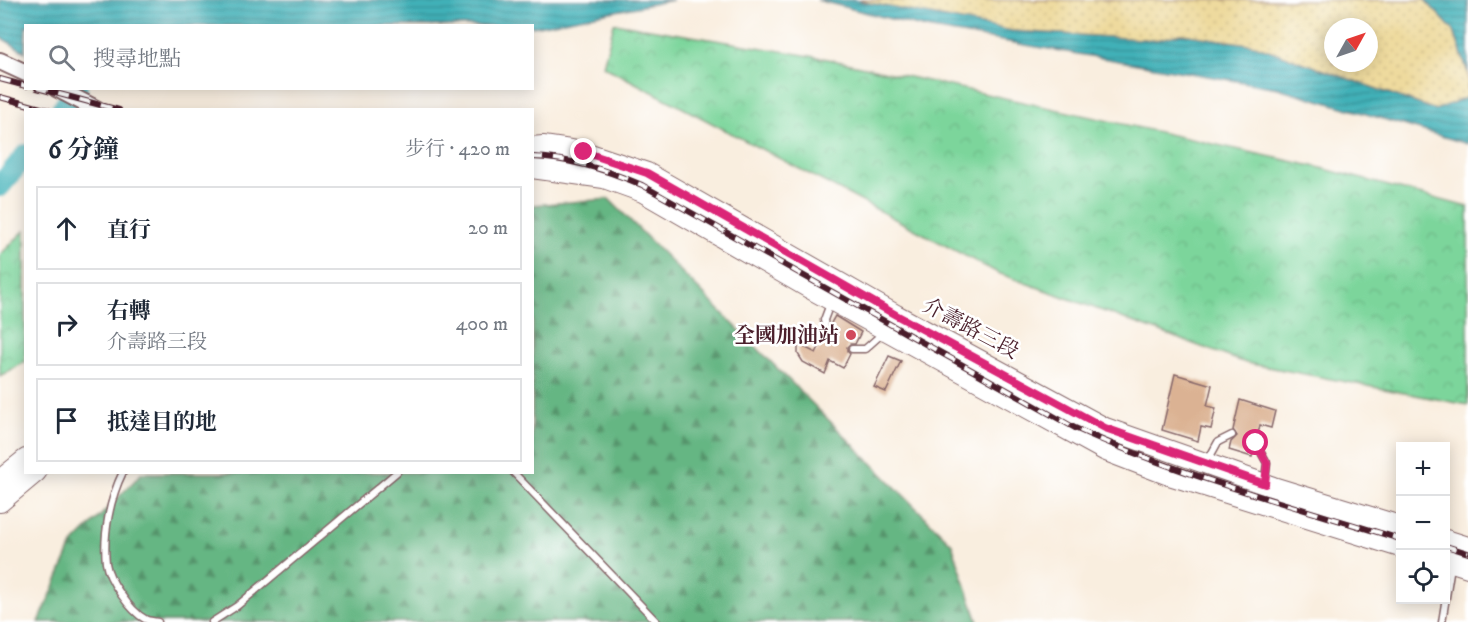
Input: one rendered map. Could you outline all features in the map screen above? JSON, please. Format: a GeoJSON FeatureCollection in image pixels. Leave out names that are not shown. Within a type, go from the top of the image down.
{"type":"FeatureCollection","features":[{"type":"Feature","properties":{"kind":"main road","name":"介壽路三段"},"geometry":{"type":"LineString","coordinates":[[534,147],[584,152],[647,173],[896,315],[1114,431],[1265,484],[1396,524]]}},
{"type":"Feature","properties":{"kind":"main road","name":"介壽路三段"},"geometry":{"type":"LineString","coordinates":[[534,168],[604,178],[643,192],[832,300],[1106,451],[1166,474],[1396,545]]}},
{"type":"Feature","properties":{"kind":"main road"},"geometry":{"type":"LineString","coordinates":[[0,480],[24,461]]}},
{"type":"Feature","properties":{"kind":"main road"},"geometry":{"type":"LineString","coordinates":[[0,502],[34,474]]}},
{"type":"Feature","properties":{"kind":"main road"},"geometry":{"type":"LineString","coordinates":[[1450,541],[1468,547]]}},
{"type":"Feature","properties":{"kind":"street"},"geometry":{"type":"LineString","coordinates":[[0,61],[24,73]]}},
{"type":"Feature","properties":{"kind":"street"},"geometry":{"type":"LineString","coordinates":[[60,90],[94,108]]}},
{"type":"Feature","properties":{"kind":"lane"},"geometry":{"type":"LineString","coordinates":[[826,333],[824,320],[832,300]]}},
{"type":"Feature","properties":{"kind":"lane"},"geometry":{"type":"LineString","coordinates":[[852,350],[865,349],[886,330]]}},
{"type":"Feature","properties":{"kind":"lane"},"geometry":{"type":"LineString","coordinates":[[1106,451],[1114,431]]}},
{"type":"Feature","properties":{"kind":"lane"},"geometry":{"type":"LineString","coordinates":[[1206,463],[1218,442],[1232,435]]}},
{"type":"Feature","properties":{"kind":"lane"},"geometry":{"type":"LineString","coordinates":[[1256,443],[1267,463],[1265,484]]}},
{"type":"Feature","properties":{"kind":"lane"},"geometry":{"type":"LineString","coordinates":[[122,474],[107,526],[106,565],[123,599],[144,621],[158,622]]}},
{"type":"Feature","properties":{"kind":"lane"},"geometry":{"type":"LineString","coordinates":[[212,622],[237,606],[394,474]]}},
{"type":"Feature","properties":{"kind":"lane"},"geometry":{"type":"LineString","coordinates":[[515,474],[657,622]]}},
{"type":"Feature","properties":{"kind":"lane"},"geometry":{"type":"LineString","coordinates":[[1442,622],[1455,563]]}},
{"type":"Feature","properties":{"kind":"green space"},"geometry":{"type":"Polygon","coordinates":[[[614,23],[828,59],[1317,167],[1468,207],[1468,405],[1246,363],[998,273],[603,66],[614,23]]]}},
{"type":"Feature","properties":{"kind":"green space"},"geometry":{"type":"Polygon","coordinates":[[[609,199],[952,544],[978,622],[39,622],[72,545],[141,474],[534,474],[534,205],[609,199]]]}},
{"type":"Feature","properties":{"kind":"green space"},"geometry":{"type":"Polygon","coordinates":[[[24,231],[24,363],[0,376],[0,255],[24,231]]]}},
{"type":"Feature","properties":{"kind":"sand"},"geometry":{"type":"Polygon","coordinates":[[[860,0],[1425,0],[1454,31],[1468,73],[1468,97],[1436,110],[1330,72],[1378,72],[1378,18],[1324,18],[1324,70],[1254,45],[1181,34],[1156,40],[1012,31],[869,4],[860,0]]]}},
{"type":"Feature","properties":{"kind":"water"},"geometry":{"type":"Polygon","coordinates":[[[0,0],[673,0],[534,27],[534,24],[24,24],[24,51],[0,37],[0,0]]]}},
{"type":"Feature","properties":{"kind":"water"},"geometry":{"type":"Polygon","coordinates":[[[817,0],[854,0],[1012,31],[1156,40],[1181,34],[1254,45],[1435,110],[1468,97],[1468,144],[1278,88],[926,28],[817,0]]]}},
{"type":"Feature","properties":{"kind":"water"},"geometry":{"type":"Polygon","coordinates":[[[1425,0],[1468,0],[1468,73],[1454,31],[1425,0]]]}},
{"type":"Feature","properties":{"kind":"building"},"geometry":{"type":"Polygon","coordinates":[[[835,316],[861,332],[855,344],[847,347],[850,354],[843,368],[830,361],[825,374],[803,362],[798,354],[798,344],[816,353],[824,338],[831,335],[830,325],[835,316]]]}},
{"type":"Feature","properties":{"kind":"building"},"geometry":{"type":"Polygon","coordinates":[[[889,356],[901,361],[886,392],[874,387],[889,356]]]}},
{"type":"Feature","properties":{"kind":"building"},"geometry":{"type":"Polygon","coordinates":[[[1175,374],[1212,385],[1207,406],[1216,408],[1211,429],[1201,427],[1198,441],[1162,430],[1175,374]]]}},
{"type":"Feature","properties":{"kind":"building"},"geometry":{"type":"Polygon","coordinates":[[[1240,400],[1275,411],[1271,428],[1260,425],[1257,438],[1251,441],[1254,450],[1252,457],[1229,450],[1231,442],[1237,436],[1233,430],[1240,400]]]}},
{"type":"Feature","properties":{"kind":"waterway"},"geometry":{"type":"LineString","coordinates":[[63,108],[76,90]]}},
{"type":"Feature","properties":{"kind":"waterway"},"geometry":{"type":"LineString","coordinates":[[0,186],[24,157]]}},
{"type":"Feature","properties":{"kind":"railway"},"geometry":{"type":"LineString","coordinates":[[0,79],[24,85]]}},
{"type":"Feature","properties":{"kind":"railway"},"geometry":{"type":"LineString","coordinates":[[44,90],[112,108]]}},
{"type":"Feature","properties":{"kind":"railway"},"geometry":{"type":"LineString","coordinates":[[0,97],[41,108]]}},
{"type":"Feature","properties":{"kind":"railway"},"geometry":{"type":"LineString","coordinates":[[534,157],[588,166],[642,185],[1075,428],[1195,475],[1396,538]]}},
{"type":"Feature","properties":{"kind":"railway"},"geometry":{"type":"LineString","coordinates":[[1450,547],[1468,553]]}},
{"type":"Feature","properties":{"kind":"place","name":"全國加油站"},"geometry":{"type":"Point","coordinates":[851,335]}},
{"type":"Feature","properties":{"kind":"route"},"geometry":{"type":"LineString","coordinates":[[584,152],[647,173],[896,315],[1105,428],[1265,484],[1267,463],[1256,443]]}}]}
